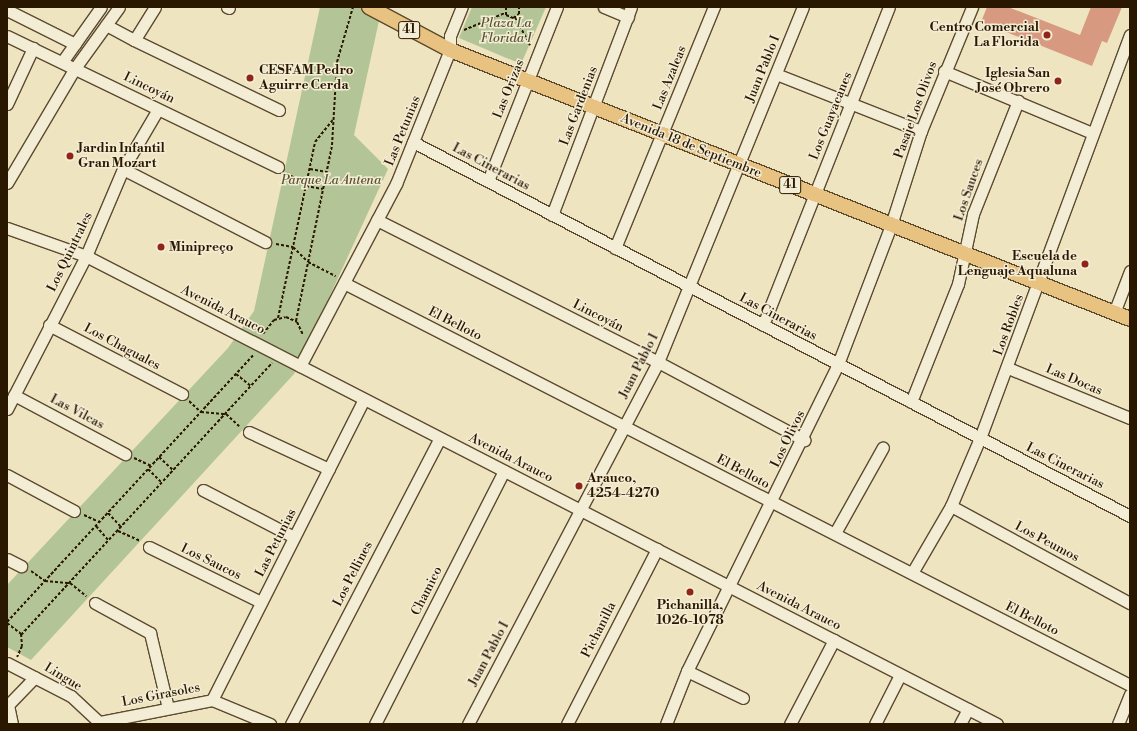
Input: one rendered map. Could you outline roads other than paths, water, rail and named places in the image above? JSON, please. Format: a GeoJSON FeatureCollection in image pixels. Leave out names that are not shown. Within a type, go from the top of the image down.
{"type":"FeatureCollection","features":[{"type":"Feature","properties":{"kind":"main road","name":"Avenida 18 de Septiembre"},"geometry":{"type":"LineString","coordinates":[[369,7],[450,50],[1130,319]]}},
{"type":"Feature","properties":{"kind":"street"},"geometry":{"type":"LineString","coordinates":[[62,62],[102,7]]}},
{"type":"Feature","properties":{"kind":"street"},"geometry":{"type":"LineString","coordinates":[[7,183],[75,68],[119,7]]}},
{"type":"Feature","properties":{"kind":"street"},"geometry":{"type":"LineString","coordinates":[[134,40],[156,7]]}},
{"type":"Feature","properties":{"kind":"street","name":"Las Petunias"},"geometry":{"type":"LineString","coordinates":[[300,366],[377,220],[413,142],[450,50],[450,36],[462,7]]}},
{"type":"Feature","properties":{"kind":"street","name":"Las Orizas"},"geometry":{"type":"LineString","coordinates":[[488,182],[557,7]]}},
{"type":"Feature","properties":{"kind":"street"},"geometry":{"type":"LineString","coordinates":[[604,7],[630,12]]}},
{"type":"Feature","properties":{"kind":"street","name":"Las Azaleas"},"geometry":{"type":"LineString","coordinates":[[615,248],[714,7]]}},
{"type":"Feature","properties":{"kind":"street","name":"Juan Pablo I"},"geometry":{"type":"LineString","coordinates":[[468,724],[658,362],[691,287],[803,7]]}},
{"type":"Feature","properties":{"kind":"street","name":"Los Guayacanes"},"geometry":{"type":"LineString","coordinates":[[763,325],[890,7]]}},
{"type":"Feature","properties":{"kind":"street","name":"Pasaje Los Olivos"},"geometry":{"type":"LineString","coordinates":[[891,225],[921,131],[944,71],[972,7]]}},
{"type":"Feature","properties":{"kind":"street"},"geometry":{"type":"LineString","coordinates":[[7,10],[75,44]]}},
{"type":"Feature","properties":{"kind":"street","name":"Las Gardenias"},"geometry":{"type":"LineString","coordinates":[[552,215],[630,12]]}},
{"type":"Feature","properties":{"kind":"street"},"geometry":{"type":"LineString","coordinates":[[106,25],[279,110]]}},
{"type":"Feature","properties":{"kind":"street","name":"Los Robles"},"geometry":{"type":"LineString","coordinates":[[912,573],[951,506],[980,438],[1008,368],[1092,133],[1130,35]]}},
{"type":"Feature","properties":{"kind":"street","name":"Lincoyán"},"geometry":{"type":"LineString","coordinates":[[7,36],[278,167]]}},
{"type":"Feature","properties":{"kind":"street"},"geometry":{"type":"LineString","coordinates":[[7,104],[33,48]]}},
{"type":"Feature","properties":{"kind":"street"},"geometry":{"type":"LineString","coordinates":[[944,71],[1092,133]]}},
{"type":"Feature","properties":{"kind":"street"},"geometry":{"type":"LineString","coordinates":[[776,74],[921,131]]}},
{"type":"Feature","properties":{"kind":"street","name":"Los Sauces"},"geometry":{"type":"LineString","coordinates":[[911,402],[943,326],[966,254],[973,214],[1018,101]]}},
{"type":"Feature","properties":{"kind":"street","name":"Los Quintrales"},"geometry":{"type":"LineString","coordinates":[[7,409],[49,325],[86,256],[123,169],[158,108]]}},
{"type":"Feature","properties":{"kind":"street","name":"Las Cinerarias"},"geometry":{"type":"LineString","coordinates":[[413,142],[1130,516]]}},
{"type":"Feature","properties":{"kind":"street"},"geometry":{"type":"LineString","coordinates":[[123,169],[265,242]]}},
{"type":"Feature","properties":{"kind":"street","name":"Lincoyán"},"geometry":{"type":"LineString","coordinates":[[377,220],[658,362],[804,440]]}},
{"type":"Feature","properties":{"kind":"street","name":"Los Olivos"},"geometry":{"type":"LineString","coordinates":[[666,724],[687,671],[728,586],[804,440],[838,364],[891,225]]}},
{"type":"Feature","properties":{"kind":"street","name":"Avenida Arauco"},"geometry":{"type":"LineString","coordinates":[[7,228],[86,256],[997,724]]}},
{"type":"Feature","properties":{"kind":"street"},"geometry":{"type":"LineString","coordinates":[[1114,313],[1130,272]]}},
{"type":"Feature","properties":{"kind":"street","name":"El Belloto"},"geometry":{"type":"LineString","coordinates":[[345,282],[624,425],[772,503],[835,533],[1130,685]]}},
{"type":"Feature","properties":{"kind":"street","name":"Los Chaguales"},"geometry":{"type":"LineString","coordinates":[[49,325],[182,394]]}},
{"type":"Feature","properties":{"kind":"street","name":"Las Docas"},"geometry":{"type":"LineString","coordinates":[[1008,368],[1130,418]]}},
{"type":"Feature","properties":{"kind":"street","name":"Las Vilcas"},"geometry":{"type":"LineString","coordinates":[[14,395],[125,454]]}},
{"type":"Feature","properties":{"kind":"street","name":"Las Petunias"},"geometry":{"type":"LineString","coordinates":[[212,700],[364,399]]}},
{"type":"Feature","properties":{"kind":"street"},"geometry":{"type":"LineString","coordinates":[[244,429],[329,470]]}},
{"type":"Feature","properties":{"kind":"street","name":"Los Pellines"},"geometry":{"type":"LineString","coordinates":[[291,724],[440,438]]}},
{"type":"Feature","properties":{"kind":"street"},"geometry":{"type":"LineString","coordinates":[[835,533],[882,447]]}},
{"type":"Feature","properties":{"kind":"street","name":"Chamico"},"geometry":{"type":"LineString","coordinates":[[375,724],[504,471]]}},
{"type":"Feature","properties":{"kind":"street"},"geometry":{"type":"LineString","coordinates":[[7,475],[74,511]]}},
{"type":"Feature","properties":{"kind":"street"},"geometry":{"type":"LineString","coordinates":[[203,490],[294,537]]}},
{"type":"Feature","properties":{"kind":"street","name":"Los Peumos"},"geometry":{"type":"LineString","coordinates":[[951,506],[1130,602]]}},
{"type":"Feature","properties":{"kind":"street","name":"Los Saucos"},"geometry":{"type":"LineString","coordinates":[[149,547],[261,602]]}},
{"type":"Feature","properties":{"kind":"street","name":"Pichanilla"},"geometry":{"type":"LineString","coordinates":[[567,724],[657,549]]}},
{"type":"Feature","properties":{"kind":"street"},"geometry":{"type":"LineString","coordinates":[[7,559],[21,566]]}},
{"type":"Feature","properties":{"kind":"street"},"geometry":{"type":"LineString","coordinates":[[95,604],[150,633],[168,708]]}},
{"type":"Feature","properties":{"kind":"street"},"geometry":{"type":"LineString","coordinates":[[790,724],[834,640]]}},
{"type":"Feature","properties":{"kind":"street","name":"Lingue"},"geometry":{"type":"LineString","coordinates":[[10,664],[71,696],[100,723]]}},
{"type":"Feature","properties":{"kind":"street"},"geometry":{"type":"LineString","coordinates":[[687,671],[743,698]]}},
{"type":"Feature","properties":{"kind":"street"},"geometry":{"type":"LineString","coordinates":[[875,724],[900,674]]}},
{"type":"Feature","properties":{"kind":"street"},"geometry":{"type":"LineString","coordinates":[[12,724],[8,706],[35,677]]}},
{"type":"Feature","properties":{"kind":"street"},"geometry":{"type":"LineString","coordinates":[[1118,724],[1130,694]]}},
{"type":"Feature","properties":{"kind":"street","name":"Los Girasoles"},"geometry":{"type":"LineString","coordinates":[[100,723],[212,700],[270,724]]}},
{"type":"Feature","properties":{"kind":"street"},"geometry":{"type":"LineString","coordinates":[[960,724],[968,709]]}},
{"type":"Feature","properties":{"kind":"place","name":"Centro Comercial La Florida"},"geometry":{"type":"Point","coordinates":[1047,35]}},
{"type":"Feature","properties":{"kind":"place","name":"CESFAM Pedro Aguirre Cerda"},"geometry":{"type":"Point","coordinates":[250,78]}},
{"type":"Feature","properties":{"kind":"place","name":"Iglesia San José Obrero"},"geometry":{"type":"Point","coordinates":[1058,81]}},
{"type":"Feature","properties":{"kind":"place","name":"Jardin Infantil Gran Mozart"},"geometry":{"type":"Point","coordinates":[70,156]}},
{"type":"Feature","properties":{"kind":"place","name":"Minipreço"},"geometry":{"type":"Point","coordinates":[161,247]}},
{"type":"Feature","properties":{"kind":"place","name":"Escuela de Lenguaje Aqualuna"},"geometry":{"type":"Point","coordinates":[1085,264]}},
{"type":"Feature","properties":{"kind":"place","name":"Arauco, 4254-4270"},"geometry":{"type":"Point","coordinates":[579,486]}},
{"type":"Feature","properties":{"kind":"place","name":"Pichanilla, 1026-1078"},"geometry":{"type":"Point","coordinates":[690,592]}},
{"type":"Feature","properties":{"kind":"park label","name":"Plaza La Florida I"},"geometry":{"type":"Point","coordinates":[506,32]}},
{"type":"Feature","properties":{"kind":"park label","name":"Parque La Antena"},"geometry":{"type":"Point","coordinates":[331,180]}}]}
